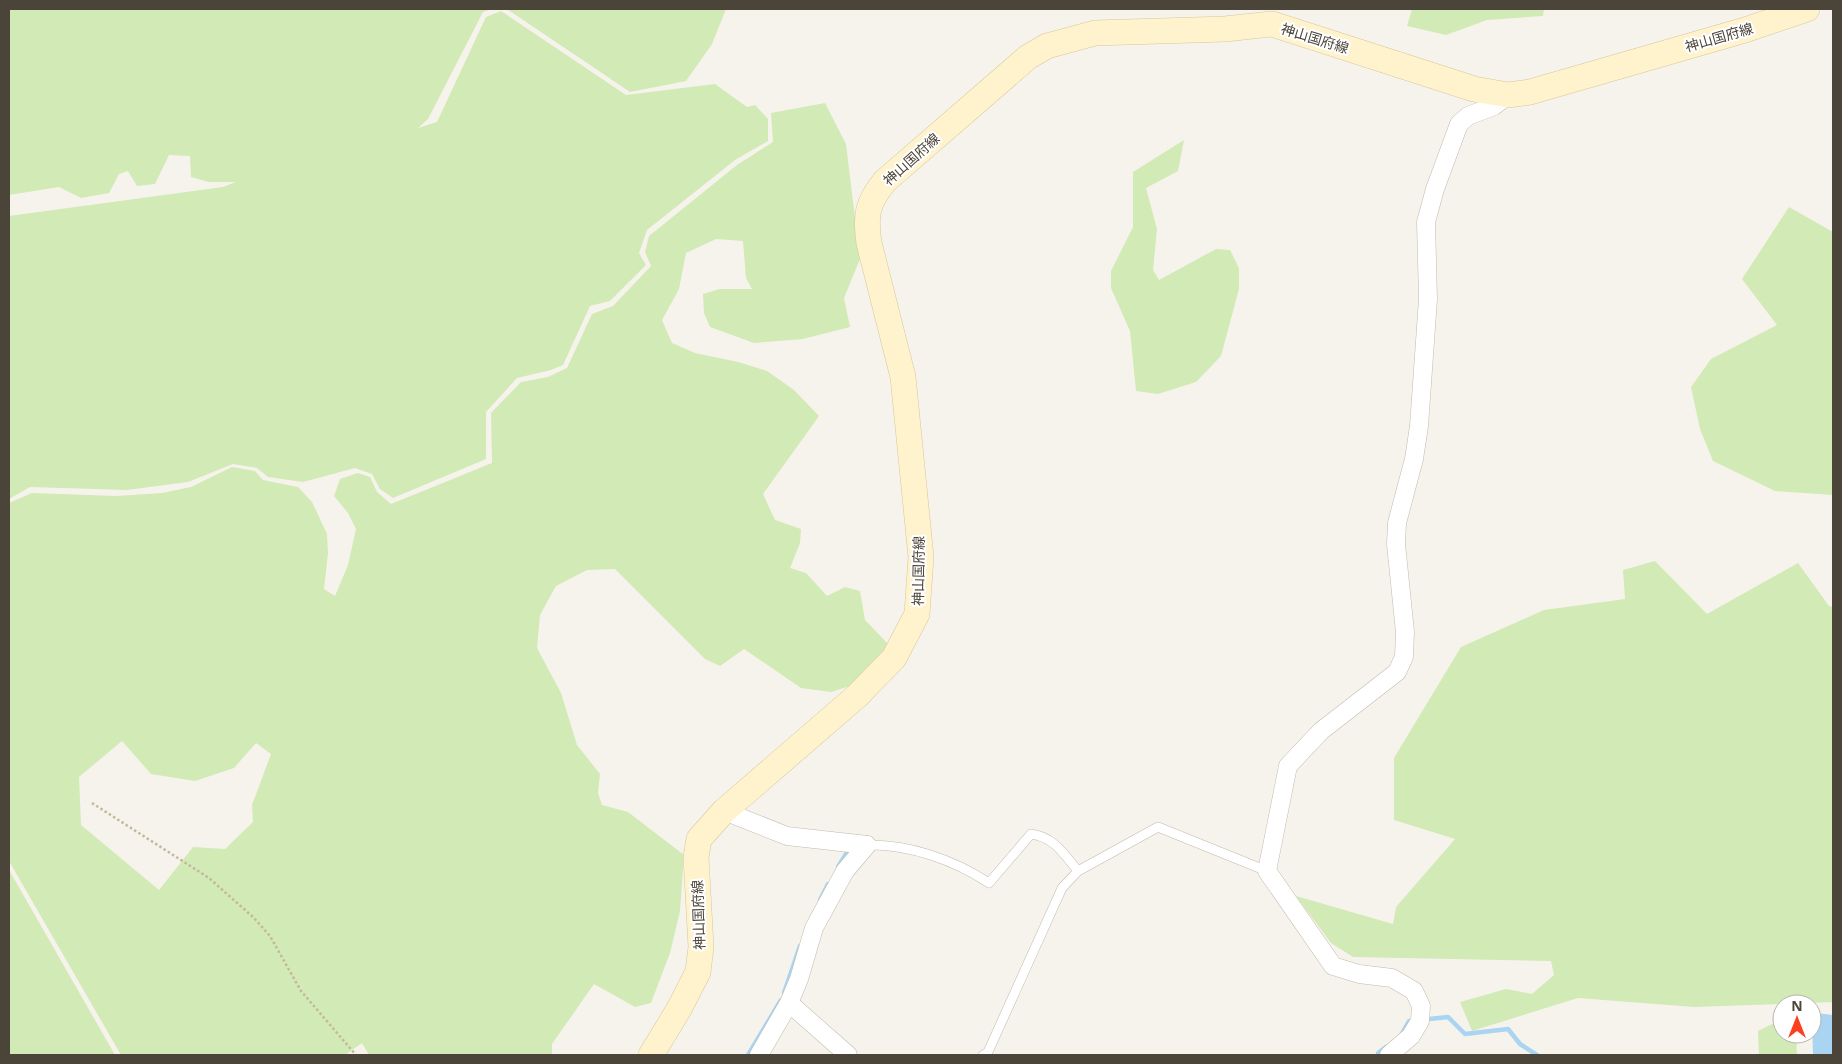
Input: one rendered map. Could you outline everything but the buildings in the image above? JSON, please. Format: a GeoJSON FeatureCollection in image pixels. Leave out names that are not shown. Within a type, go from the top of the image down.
{"type":"FeatureCollection","features":[{"type":"Feature","properties":{"kind":"main road","name":"神山国府線"},"geometry":{"type":"LineString","coordinates":[[650,1055],[679,1009],[698,972],[701,947],[696,857],[699,840],[724,811],[857,696],[894,658],[917,614],[921,557],[903,377],[867,225],[872,196],[884,181],[1028,57],[1047,46],[1095,33],[1225,29],[1272,24],[1474,89],[1508,95],[1549,87],[1745,30],[1807,9]]}},
{"type":"Feature","properties":{"kind":"street"},"geometry":{"type":"LineString","coordinates":[[1389,1055],[1411,1036],[1420,1021],[1421,1006],[1414,991],[1392,978],[1359,974],[1333,966],[1267,870],[1288,766],[1321,731],[1397,672],[1404,658],[1405,632],[1396,544],[1397,523],[1414,459],[1419,426],[1428,299],[1426,222],[1435,189],[1458,124],[1468,116],[1494,106],[1508,95]]}},
{"type":"Feature","properties":{"kind":"street"},"geometry":{"type":"LineString","coordinates":[[724,811],[786,836],[867,845]]}},
{"type":"Feature","properties":{"kind":"street"},"geometry":{"type":"LineString","coordinates":[[759,1055],[789,1003],[814,928],[845,871],[867,845]]}},
{"type":"Feature","properties":{"kind":"street"},"geometry":{"type":"LineString","coordinates":[[789,1003],[848,1055]]}},
{"type":"Feature","properties":{"kind":"lane"},"geometry":{"type":"LineString","coordinates":[[983,1055],[988,1052],[1062,888],[1078,871],[1158,827],[1267,870]]}},
{"type":"Feature","properties":{"kind":"lane"},"geometry":{"type":"LineString","coordinates":[[867,845],[892,845],[966,868],[989,883],[1031,834],[1036,834],[1042,835],[1056,843],[1078,871]]}},
{"type":"Feature","properties":{"kind":"path"},"geometry":{"type":"LineString","coordinates":[[92,803],[208,878],[253,916],[270,936],[301,991],[356,1055]]}},
{"type":"Feature","properties":{"kind":"green space"},"geometry":{"type":"Polygon","coordinates":[[[9,9],[492,9],[483,12],[428,119],[418,128],[437,122],[486,17],[501,11],[626,95],[715,84],[747,107],[755,105],[768,119],[768,141],[735,160],[647,230],[639,253],[646,265],[610,301],[590,306],[563,365],[551,370],[517,378],[486,412],[486,459],[393,498],[380,489],[372,474],[355,468],[303,482],[268,477],[257,468],[233,464],[188,482],[127,490],[30,487],[9,499],[9,216],[223,187],[236,182],[209,182],[191,177],[190,156],[169,155],[155,184],[137,186],[128,171],[119,174],[109,193],[81,198],[59,187],[9,195],[9,9]]]}},
{"type":"Feature","properties":{"kind":"green space"},"geometry":{"type":"Polygon","coordinates":[[[507,9],[726,9],[712,44],[686,81],[630,92],[507,9]]]}},
{"type":"Feature","properties":{"kind":"green space"},"geometry":{"type":"Polygon","coordinates":[[[1412,9],[1544,9],[1543,16],[1487,20],[1446,35],[1407,26],[1412,9]]]}},
{"type":"Feature","properties":{"kind":"green space"},"geometry":{"type":"Polygon","coordinates":[[[825,103],[846,144],[860,259],[844,298],[850,327],[803,339],[754,343],[710,327],[704,313],[703,294],[720,289],[752,289],[746,278],[743,241],[716,239],[686,253],[679,289],[662,320],[672,343],[695,353],[738,362],[767,371],[794,390],[819,416],[763,494],[775,520],[801,529],[800,543],[790,568],[806,573],[827,596],[845,587],[860,591],[865,620],[890,646],[853,685],[831,692],[801,688],[744,649],[720,666],[705,659],[615,569],[587,570],[556,586],[540,615],[537,648],[561,693],[577,745],[600,774],[598,793],[602,805],[628,812],[684,855],[680,911],[670,953],[651,1003],[635,1007],[594,984],[552,1044],[552,1055],[369,1055],[362,1043],[345,1055],[121,1055],[9,861],[9,503],[32,493],[116,496],[162,493],[191,487],[232,467],[255,471],[263,480],[298,487],[312,502],[327,534],[328,553],[324,589],[335,596],[348,565],[356,529],[348,513],[334,496],[340,479],[358,473],[370,477],[377,492],[391,504],[492,463],[491,413],[521,382],[548,377],[567,368],[592,314],[613,306],[651,266],[645,252],[649,236],[737,165],[773,142],[771,113],[825,103]],[[122,741],[79,777],[81,825],[159,890],[193,847],[225,849],[253,822],[252,805],[271,754],[256,743],[234,768],[195,781],[151,774],[122,741]]]}},
{"type":"Feature","properties":{"kind":"green space"},"geometry":{"type":"Polygon","coordinates":[[[1184,140],[1178,171],[1146,188],[1157,229],[1153,270],[1159,280],[1216,249],[1230,250],[1239,268],[1239,289],[1221,356],[1196,382],[1158,394],[1136,391],[1130,331],[1111,288],[1111,271],[1133,227],[1133,172],[1184,140]]]}},
{"type":"Feature","properties":{"kind":"green space"},"geometry":{"type":"Polygon","coordinates":[[[1789,207],[1833,232],[1833,495],[1775,491],[1713,461],[1700,429],[1691,387],[1711,359],[1777,325],[1742,279],[1789,207]]]}},
{"type":"Feature","properties":{"kind":"green space"},"geometry":{"type":"Polygon","coordinates":[[[1655,561],[1707,614],[1798,563],[1829,606],[1833,607],[1833,1002],[1822,1002],[1822,994],[1772,994],[1772,1004],[1694,1007],[1578,998],[1472,1031],[1460,1002],[1506,989],[1532,994],[1554,975],[1551,961],[1353,957],[1331,943],[1296,896],[1393,924],[1396,907],[1455,839],[1394,820],[1394,758],[1461,647],[1544,610],[1625,599],[1623,570],[1655,561]]]}},
{"type":"Feature","properties":{"kind":"green space"},"geometry":{"type":"Polygon","coordinates":[[[9,870],[115,1055],[9,1055],[9,870]]]}},
{"type":"Feature","properties":{"kind":"green space"},"geometry":{"type":"Polygon","coordinates":[[[1772,1024],[1772,1044],[1796,1044],[1797,1055],[1759,1055],[1758,1031],[1772,1024]]]}},
{"type":"Feature","properties":{"kind":"water"},"geometry":{"type":"Polygon","coordinates":[[[1822,1014],[1833,1015],[1833,1055],[1813,1055],[1813,1044],[1822,1044],[1822,1014]]]}},
{"type":"Feature","properties":{"kind":"waterway"},"geometry":{"type":"LineString","coordinates":[[838,867],[849,849]]}},
{"type":"Feature","properties":{"kind":"waterway"},"geometry":{"type":"LineString","coordinates":[[820,900],[828,884]]}},
{"type":"Feature","properties":{"kind":"waterway"},"geometry":{"type":"LineString","coordinates":[[784,993],[800,946]]}},
{"type":"Feature","properties":{"kind":"waterway"},"geometry":{"type":"LineString","coordinates":[[748,1055],[781,1000]]}},
{"type":"Feature","properties":{"kind":"waterway"},"geometry":{"type":"LineString","coordinates":[[1429,1019],[1448,1017],[1465,1034],[1508,1029],[1520,1044],[1537,1055]]}},
{"type":"Feature","properties":{"kind":"waterway"},"geometry":{"type":"LineString","coordinates":[[1400,1037],[1409,1021]]}},
{"type":"Feature","properties":{"kind":"waterway"},"geometry":{"type":"LineString","coordinates":[[1378,1053],[1386,1047]]}}]}
